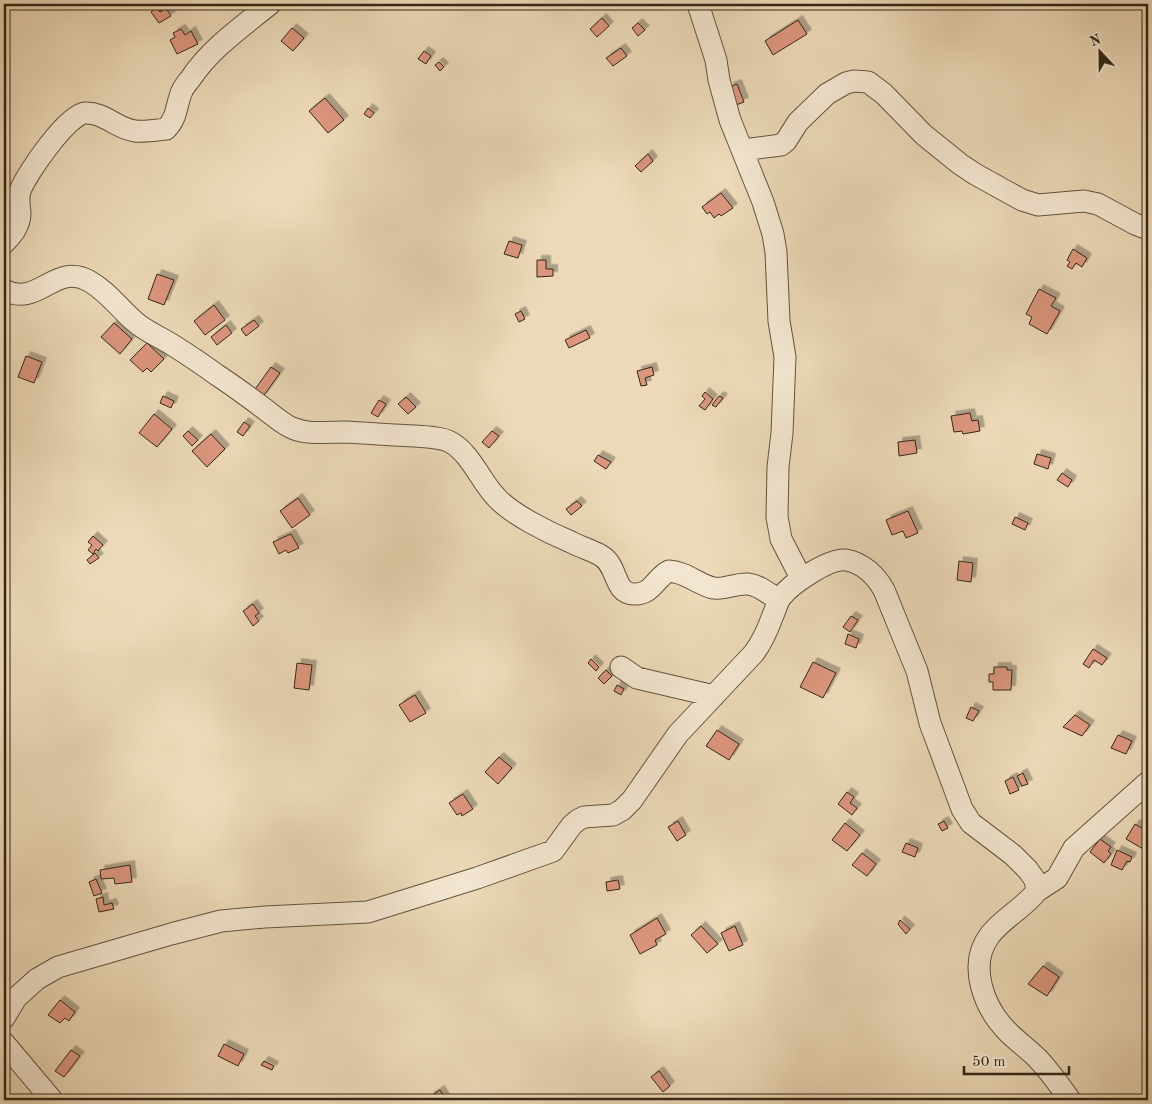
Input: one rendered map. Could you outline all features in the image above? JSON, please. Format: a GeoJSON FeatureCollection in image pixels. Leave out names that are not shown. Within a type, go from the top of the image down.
{"type":"FeatureCollection","features":[{"type":"Feature","properties":{"kind":"street"},"geometry":{"type":"LineString","coordinates":[[4,243],[18,225],[20,192],[29,172],[56,137],[77,115],[84,113],[96,114],[135,131],[166,129],[172,123],[182,91],[196,71],[215,50],[270,4]]}},
{"type":"Feature","properties":{"kind":"street"},"geometry":{"type":"LineString","coordinates":[[698,4],[716,60],[719,80],[730,120],[763,202],[775,243],[778,321],[785,357],[777,517],[781,538],[801,578]]}},
{"type":"Feature","properties":{"kind":"street"},"geometry":{"type":"LineString","coordinates":[[743,150],[781,145],[786,141],[798,122],[827,94],[846,83],[854,81],[868,82],[884,94],[924,135],[960,164],[1022,200],[1038,205],[1084,201],[1098,204],[1148,230]]}},
{"type":"Feature","properties":{"kind":"street"},"geometry":{"type":"LineString","coordinates":[[4,290],[17,295],[24,295],[63,277],[75,276],[90,281],[120,305],[133,320],[147,331],[194,359],[292,428],[309,433],[344,432],[422,437],[450,441],[460,449],[496,498],[538,526],[601,555],[613,567],[621,589],[626,592],[633,594],[647,591],[654,587],[663,575],[669,571],[683,574],[703,585],[714,588],[752,585],[779,600]]}},
{"type":"Feature","properties":{"kind":"street"},"geometry":{"type":"LineString","coordinates":[[4,1018],[16,998],[37,979],[58,967],[221,921],[368,912],[477,878],[553,851],[572,825],[578,820],[584,817],[613,815],[622,810],[632,800],[678,734],[754,653],[763,640],[779,600],[787,590],[801,578],[833,562],[845,560],[862,566],[877,578],[917,671],[930,723],[962,809],[971,824],[1014,854],[1035,880],[1037,890]]}},
{"type":"Feature","properties":{"kind":"street"},"geometry":{"type":"LineString","coordinates":[[621,668],[637,678],[714,696]]}},
{"type":"Feature","properties":{"kind":"street"},"geometry":{"type":"LineString","coordinates":[[1070,1100],[1038,1058],[1007,1032],[990,1009],[983,992],[979,968],[980,952],[990,936],[1006,918],[1033,896],[1037,890],[1056,878],[1074,848],[1148,782]]}},
{"type":"Feature","properties":{"kind":"street"},"geometry":{"type":"LineString","coordinates":[[4,1044],[52,1100]]}},
{"type":"Feature","properties":{"kind":"building"},"geometry":{"type":"Polygon","coordinates":[[[157,7],[160,12],[166,8],[171,16],[159,23],[151,12],[157,7]]]}},
{"type":"Feature","properties":{"kind":"building"},"geometry":{"type":"Polygon","coordinates":[[[602,18],[609,26],[597,37],[590,29],[602,18]]]}},
{"type":"Feature","properties":{"kind":"building"},"geometry":{"type":"Polygon","coordinates":[[[798,20],[807,34],[773,55],[765,41],[798,20]]]}},
{"type":"Feature","properties":{"kind":"building"},"geometry":{"type":"Polygon","coordinates":[[[638,23],[645,30],[638,36],[632,28],[638,23]]]}},
{"type":"Feature","properties":{"kind":"building"},"geometry":{"type":"Polygon","coordinates":[[[292,28],[304,38],[293,51],[281,41],[292,28]]]}},
{"type":"Feature","properties":{"kind":"building"},"geometry":{"type":"Polygon","coordinates":[[[181,29],[185,35],[191,31],[198,44],[177,54],[170,40],[175,37],[173,33],[181,29]]]}},
{"type":"Feature","properties":{"kind":"building"},"geometry":{"type":"Polygon","coordinates":[[[621,48],[627,56],[613,66],[606,58],[621,48]]]}},
{"type":"Feature","properties":{"kind":"building"},"geometry":{"type":"Polygon","coordinates":[[[424,51],[431,56],[426,64],[418,59],[424,51]]]}},
{"type":"Feature","properties":{"kind":"building"},"geometry":{"type":"Polygon","coordinates":[[[439,62],[444,67],[440,71],[435,65],[439,62]]]}},
{"type":"Feature","properties":{"kind":"building"},"geometry":{"type":"Polygon","coordinates":[[[737,84],[744,102],[736,105],[729,87],[737,84]]]}},
{"type":"Feature","properties":{"kind":"building"},"geometry":{"type":"Polygon","coordinates":[[[325,98],[344,120],[328,133],[309,111],[325,98]]]}},
{"type":"Feature","properties":{"kind":"building"},"geometry":{"type":"Polygon","coordinates":[[[368,108],[374,113],[370,118],[364,114],[368,108]]]}},
{"type":"Feature","properties":{"kind":"building"},"geometry":{"type":"Polygon","coordinates":[[[648,154],[653,161],[641,172],[635,166],[648,154]]]}},
{"type":"Feature","properties":{"kind":"building"},"geometry":{"type":"Polygon","coordinates":[[[721,193],[733,208],[714,218],[710,212],[707,214],[702,207],[721,193]]]}},
{"type":"Feature","properties":{"kind":"building"},"geometry":{"type":"Polygon","coordinates":[[[509,241],[522,245],[518,258],[504,254],[509,241]]]}},
{"type":"Feature","properties":{"kind":"building"},"geometry":{"type":"Polygon","coordinates":[[[1073,249],[1087,258],[1082,267],[1076,263],[1072,269],[1067,266],[1070,262],[1067,260],[1073,249]]]}},
{"type":"Feature","properties":{"kind":"building"},"geometry":{"type":"Polygon","coordinates":[[[537,260],[546,260],[546,269],[553,269],[553,276],[537,277],[537,260]]]}},
{"type":"Feature","properties":{"kind":"building"},"geometry":{"type":"Polygon","coordinates":[[[157,274],[174,280],[164,305],[148,299],[157,274]]]}},
{"type":"Feature","properties":{"kind":"building"},"geometry":{"type":"Polygon","coordinates":[[[1039,289],[1056,298],[1051,306],[1060,311],[1047,334],[1029,324],[1032,317],[1026,314],[1039,289]]]}},
{"type":"Feature","properties":{"kind":"building"},"geometry":{"type":"Polygon","coordinates":[[[214,305],[225,320],[205,335],[194,321],[214,305]]]}},
{"type":"Feature","properties":{"kind":"building"},"geometry":{"type":"Polygon","coordinates":[[[521,311],[525,319],[519,322],[515,314],[521,311]]]}},
{"type":"Feature","properties":{"kind":"building"},"geometry":{"type":"Polygon","coordinates":[[[254,320],[259,326],[246,336],[241,329],[254,320]]]}},
{"type":"Feature","properties":{"kind":"building"},"geometry":{"type":"Polygon","coordinates":[[[114,323],[132,339],[120,354],[101,337],[114,323]]]}},
{"type":"Feature","properties":{"kind":"building"},"geometry":{"type":"Polygon","coordinates":[[[226,325],[232,333],[217,345],[211,337],[226,325]]]}},
{"type":"Feature","properties":{"kind":"building"},"geometry":{"type":"Polygon","coordinates":[[[586,330],[590,338],[569,348],[565,340],[586,330]]]}},
{"type":"Feature","properties":{"kind":"building"},"geometry":{"type":"Polygon","coordinates":[[[147,343],[164,359],[151,372],[147,368],[143,372],[130,360],[147,343]]]}},
{"type":"Feature","properties":{"kind":"building"},"geometry":{"type":"Polygon","coordinates":[[[26,356],[42,362],[34,383],[18,377],[26,356]]]}},
{"type":"Feature","properties":{"kind":"building"},"geometry":{"type":"Polygon","coordinates":[[[271,367],[280,373],[262,398],[253,392],[271,367]]]}},
{"type":"Feature","properties":{"kind":"building"},"geometry":{"type":"Polygon","coordinates":[[[652,367],[654,375],[645,378],[647,385],[641,386],[637,371],[652,367]]]}},
{"type":"Feature","properties":{"kind":"building"},"geometry":{"type":"Polygon","coordinates":[[[705,392],[713,399],[705,410],[699,406],[705,399],[702,396],[705,392]]]}},
{"type":"Feature","properties":{"kind":"building"},"geometry":{"type":"Polygon","coordinates":[[[163,396],[174,401],[171,408],[160,403],[163,396]]]}},
{"type":"Feature","properties":{"kind":"building"},"geometry":{"type":"Polygon","coordinates":[[[719,396],[723,398],[716,407],[712,405],[719,396]]]}},
{"type":"Feature","properties":{"kind":"building"},"geometry":{"type":"Polygon","coordinates":[[[406,397],[416,407],[408,414],[398,404],[406,397]]]}},
{"type":"Feature","properties":{"kind":"building"},"geometry":{"type":"Polygon","coordinates":[[[379,400],[386,404],[378,417],[371,413],[379,400]]]}},
{"type":"Feature","properties":{"kind":"building"},"geometry":{"type":"Polygon","coordinates":[[[970,413],[972,421],[978,420],[980,431],[963,434],[962,431],[954,432],[951,416],[970,413]]]}},
{"type":"Feature","properties":{"kind":"building"},"geometry":{"type":"Polygon","coordinates":[[[154,414],[172,429],[157,447],[139,433],[154,414]]]}},
{"type":"Feature","properties":{"kind":"building"},"geometry":{"type":"Polygon","coordinates":[[[244,422],[250,426],[243,436],[237,432],[244,422]]]}},
{"type":"Feature","properties":{"kind":"building"},"geometry":{"type":"Polygon","coordinates":[[[188,431],[198,440],[192,446],[183,436],[188,431]]]}},
{"type":"Feature","properties":{"kind":"building"},"geometry":{"type":"Polygon","coordinates":[[[492,431],[499,436],[489,448],[482,442],[492,431]]]}},
{"type":"Feature","properties":{"kind":"building"},"geometry":{"type":"Polygon","coordinates":[[[211,434],[225,449],[207,467],[192,451],[211,434]]]}},
{"type":"Feature","properties":{"kind":"building"},"geometry":{"type":"Polygon","coordinates":[[[915,440],[917,453],[899,456],[898,442],[915,440]]]}},
{"type":"Feature","properties":{"kind":"building"},"geometry":{"type":"Polygon","coordinates":[[[1037,454],[1051,458],[1048,469],[1034,464],[1037,454]]]}},
{"type":"Feature","properties":{"kind":"building"},"geometry":{"type":"Polygon","coordinates":[[[598,455],[611,462],[606,469],[594,461],[598,455]]]}},
{"type":"Feature","properties":{"kind":"building"},"geometry":{"type":"Polygon","coordinates":[[[1062,473],[1072,480],[1068,487],[1057,480],[1062,473]]]}},
{"type":"Feature","properties":{"kind":"building"},"geometry":{"type":"Polygon","coordinates":[[[298,498],[310,515],[292,528],[280,511],[298,498]]]}},
{"type":"Feature","properties":{"kind":"building"},"geometry":{"type":"Polygon","coordinates":[[[577,501],[582,506],[571,515],[566,509],[577,501]]]}},
{"type":"Feature","properties":{"kind":"building"},"geometry":{"type":"Polygon","coordinates":[[[908,511],[918,533],[906,538],[903,531],[892,535],[886,520],[908,511]]]}},
{"type":"Feature","properties":{"kind":"building"},"geometry":{"type":"Polygon","coordinates":[[[1015,517],[1028,523],[1025,530],[1012,524],[1015,517]]]}},
{"type":"Feature","properties":{"kind":"building"},"geometry":{"type":"Polygon","coordinates":[[[291,534],[299,548],[288,553],[286,550],[279,554],[273,542],[291,534]]]}},
{"type":"Feature","properties":{"kind":"building"},"geometry":{"type":"Polygon","coordinates":[[[93,536],[103,545],[98,551],[96,549],[93,554],[88,550],[92,545],[88,542],[93,536]]]}},
{"type":"Feature","properties":{"kind":"building"},"geometry":{"type":"Polygon","coordinates":[[[95,553],[99,558],[90,564],[87,560],[95,553]]]}},
{"type":"Feature","properties":{"kind":"building"},"geometry":{"type":"Polygon","coordinates":[[[959,561],[973,563],[971,582],[957,580],[959,561]]]}},
{"type":"Feature","properties":{"kind":"building"},"geometry":{"type":"Polygon","coordinates":[[[253,604],[259,613],[255,616],[259,621],[253,626],[243,611],[253,604]]]}},
{"type":"Feature","properties":{"kind":"building"},"geometry":{"type":"Polygon","coordinates":[[[851,616],[858,620],[850,632],[843,627],[851,616]]]}},
{"type":"Feature","properties":{"kind":"building"},"geometry":{"type":"Polygon","coordinates":[[[848,634],[859,639],[856,648],[845,644],[848,634]]]}},
{"type":"Feature","properties":{"kind":"building"},"geometry":{"type":"Polygon","coordinates":[[[1093,649],[1107,658],[1102,665],[1094,660],[1089,668],[1083,664],[1093,649]]]}},
{"type":"Feature","properties":{"kind":"building"},"geometry":{"type":"Polygon","coordinates":[[[591,659],[599,667],[596,671],[588,663],[591,659]]]}},
{"type":"Feature","properties":{"kind":"building"},"geometry":{"type":"Polygon","coordinates":[[[813,662],[836,673],[823,698],[800,687],[813,662]]]}},
{"type":"Feature","properties":{"kind":"building"},"geometry":{"type":"Polygon","coordinates":[[[297,663],[312,665],[309,690],[294,688],[297,663]]]}},
{"type":"Feature","properties":{"kind":"building"},"geometry":{"type":"Polygon","coordinates":[[[994,667],[1007,667],[1007,670],[1012,670],[1011,690],[993,690],[993,682],[989,682],[989,674],[994,674],[994,667]]]}},
{"type":"Feature","properties":{"kind":"building"},"geometry":{"type":"Polygon","coordinates":[[[606,670],[612,676],[604,684],[598,678],[606,670]]]}},
{"type":"Feature","properties":{"kind":"building"},"geometry":{"type":"Polygon","coordinates":[[[617,685],[624,689],[621,695],[614,691],[617,685]]]}},
{"type":"Feature","properties":{"kind":"building"},"geometry":{"type":"Polygon","coordinates":[[[415,695],[426,713],[410,722],[399,705],[415,695]]]}},
{"type":"Feature","properties":{"kind":"building"},"geometry":{"type":"Polygon","coordinates":[[[971,707],[979,711],[973,721],[966,718],[971,707]]]}},
{"type":"Feature","properties":{"kind":"building"},"geometry":{"type":"Polygon","coordinates":[[[1075,715],[1090,725],[1082,736],[1063,727],[1075,715]]]}},
{"type":"Feature","properties":{"kind":"building"},"geometry":{"type":"Polygon","coordinates":[[[717,730],[739,744],[729,760],[706,746],[717,730]]]}},
{"type":"Feature","properties":{"kind":"building"},"geometry":{"type":"Polygon","coordinates":[[[1118,735],[1132,741],[1126,754],[1111,748],[1118,735]]]}},
{"type":"Feature","properties":{"kind":"building"},"geometry":{"type":"Polygon","coordinates":[[[499,757],[512,768],[498,784],[485,772],[499,757]]]}},
{"type":"Feature","properties":{"kind":"building"},"geometry":{"type":"Polygon","coordinates":[[[1023,773],[1028,784],[1022,786],[1017,776],[1023,773]]]}},
{"type":"Feature","properties":{"kind":"building"},"geometry":{"type":"Polygon","coordinates":[[[1013,777],[1019,790],[1010,794],[1005,781],[1013,777]]]}},
{"type":"Feature","properties":{"kind":"building"},"geometry":{"type":"Polygon","coordinates":[[[847,792],[854,797],[850,803],[857,808],[852,815],[838,804],[847,792]]]}},
{"type":"Feature","properties":{"kind":"building"},"geometry":{"type":"Polygon","coordinates":[[[463,794],[473,809],[462,816],[461,813],[457,815],[449,803],[463,794]]]}},
{"type":"Feature","properties":{"kind":"building"},"geometry":{"type":"Polygon","coordinates":[[[678,821],[686,835],[677,841],[668,827],[678,821]]]}},
{"type":"Feature","properties":{"kind":"building"},"geometry":{"type":"Polygon","coordinates":[[[944,821],[948,828],[942,831],[938,824],[944,821]]]}},
{"type":"Feature","properties":{"kind":"building"},"geometry":{"type":"Polygon","coordinates":[[[845,823],[860,835],[847,851],[832,840],[845,823]]]}},
{"type":"Feature","properties":{"kind":"building"},"geometry":{"type":"Polygon","coordinates":[[[1135,824],[1148,832],[1148,844],[1145,850],[1126,839],[1135,824]]]}},
{"type":"Feature","properties":{"kind":"building"},"geometry":{"type":"Polygon","coordinates":[[[1100,839],[1111,847],[1108,851],[1111,854],[1104,863],[1090,852],[1100,839]]]}},
{"type":"Feature","properties":{"kind":"building"},"geometry":{"type":"Polygon","coordinates":[[[906,843],[918,848],[915,857],[902,852],[906,843]]]}},
{"type":"Feature","properties":{"kind":"building"},"geometry":{"type":"Polygon","coordinates":[[[1117,850],[1132,857],[1130,862],[1127,861],[1122,870],[1111,865],[1117,850]]]}},
{"type":"Feature","properties":{"kind":"building"},"geometry":{"type":"Polygon","coordinates":[[[862,853],[876,864],[867,876],[852,865],[862,853]]]}},
{"type":"Feature","properties":{"kind":"building"},"geometry":{"type":"Polygon","coordinates":[[[130,865],[132,882],[115,884],[114,878],[101,879],[100,870],[130,865]]]}},
{"type":"Feature","properties":{"kind":"building"},"geometry":{"type":"Polygon","coordinates":[[[96,879],[102,893],[94,896],[89,882],[96,879]]]}},
{"type":"Feature","properties":{"kind":"building"},"geometry":{"type":"Polygon","coordinates":[[[618,880],[620,889],[607,891],[606,882],[618,880]]]}},
{"type":"Feature","properties":{"kind":"building"},"geometry":{"type":"Polygon","coordinates":[[[103,897],[104,905],[112,903],[114,909],[99,912],[96,899],[103,897]]]}},
{"type":"Feature","properties":{"kind":"building"},"geometry":{"type":"Polygon","coordinates":[[[657,918],[666,934],[655,940],[657,945],[640,954],[630,935],[657,918]]]}},
{"type":"Feature","properties":{"kind":"building"},"geometry":{"type":"Polygon","coordinates":[[[900,920],[910,929],[906,934],[898,924],[900,920]]]}},
{"type":"Feature","properties":{"kind":"building"},"geometry":{"type":"Polygon","coordinates":[[[701,926],[718,944],[707,953],[691,935],[701,926]]]}},
{"type":"Feature","properties":{"kind":"building"},"geometry":{"type":"Polygon","coordinates":[[[735,926],[743,945],[729,951],[721,933],[735,926]]]}},
{"type":"Feature","properties":{"kind":"building"},"geometry":{"type":"Polygon","coordinates":[[[1043,966],[1059,977],[1047,996],[1028,984],[1043,966]]]}},
{"type":"Feature","properties":{"kind":"building"},"geometry":{"type":"Polygon","coordinates":[[[60,1000],[75,1012],[69,1021],[65,1018],[60,1023],[48,1015],[60,1000]]]}},
{"type":"Feature","properties":{"kind":"building"},"geometry":{"type":"Polygon","coordinates":[[[224,1044],[244,1054],[238,1066],[218,1056],[224,1044]]]}},
{"type":"Feature","properties":{"kind":"building"},"geometry":{"type":"Polygon","coordinates":[[[71,1050],[80,1056],[64,1077],[55,1071],[71,1050]]]}},
{"type":"Feature","properties":{"kind":"building"},"geometry":{"type":"Polygon","coordinates":[[[264,1061],[274,1066],[272,1070],[261,1065],[264,1061]]]}},
{"type":"Feature","properties":{"kind":"building"},"geometry":{"type":"Polygon","coordinates":[[[659,1071],[670,1086],[663,1092],[651,1077],[659,1071]]]}},
{"type":"Feature","properties":{"kind":"building"},"geometry":{"type":"Polygon","coordinates":[[[440,1090],[446,1100],[431,1100],[429,1097],[440,1090]]]}}]}
